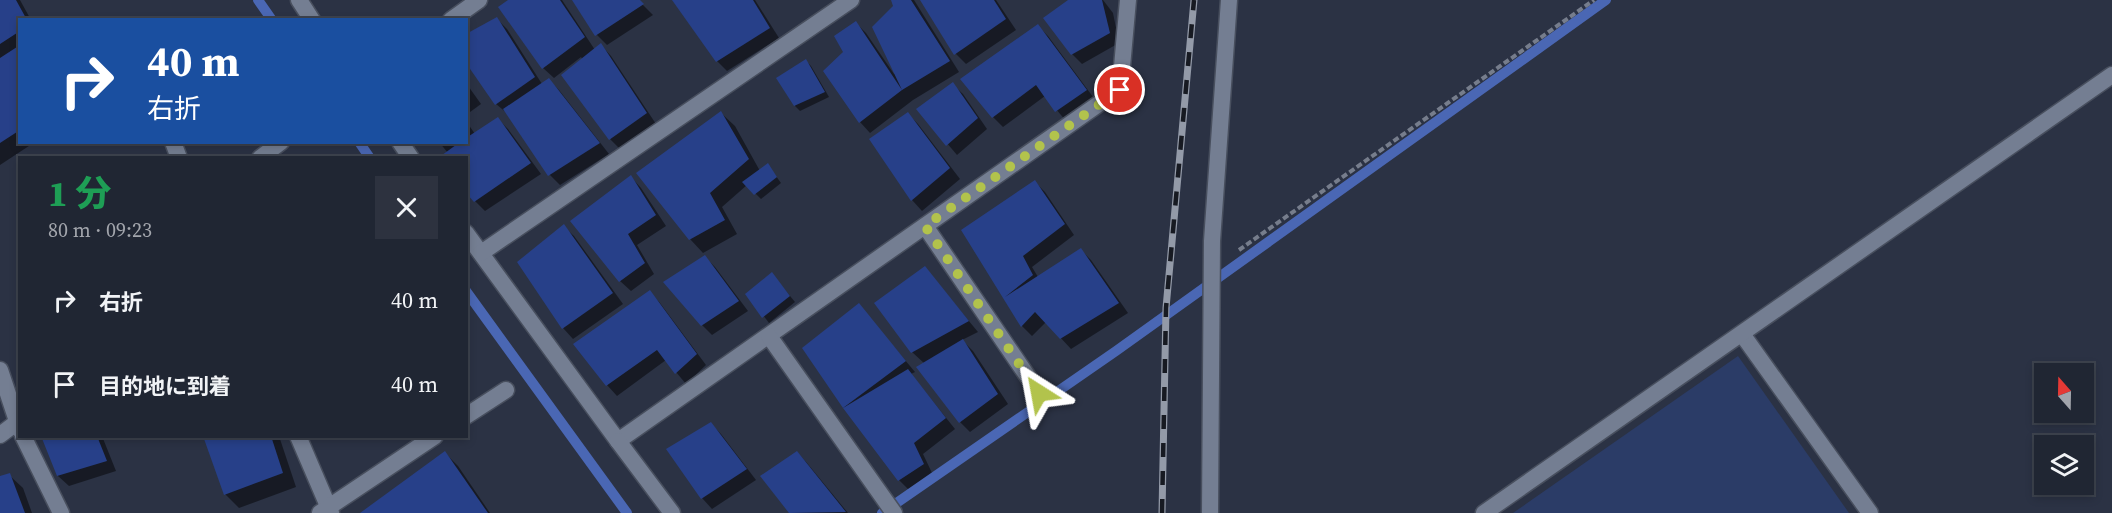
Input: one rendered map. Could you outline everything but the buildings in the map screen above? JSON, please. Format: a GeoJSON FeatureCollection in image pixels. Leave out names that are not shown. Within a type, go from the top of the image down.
{"type":"FeatureCollection","features":[{"type":"Feature","properties":{"kind":"street"},"geometry":{"type":"LineString","coordinates":[[299,0],[311,18]]}},
{"type":"Feature","properties":{"kind":"street"},"geometry":{"type":"LineString","coordinates":[[454,18],[478,0]]}},
{"type":"Feature","properties":{"kind":"street"},"geometry":{"type":"LineString","coordinates":[[481,253],[851,0]]}},
{"type":"Feature","properties":{"kind":"street"},"geometry":{"type":"LineString","coordinates":[[618,441],[1120,90],[1128,0]]}},
{"type":"Feature","properties":{"kind":"street"},"geometry":{"type":"LineString","coordinates":[[1210,513],[1212,241],[1229,0]]}},
{"type":"Feature","properties":{"kind":"street"},"geometry":{"type":"LineString","coordinates":[[1484,513],[2112,75]]}},
{"type":"Feature","properties":{"kind":"street"},"geometry":{"type":"LineString","coordinates":[[263,156],[278,144]]}},
{"type":"Feature","properties":{"kind":"street"},"geometry":{"type":"LineString","coordinates":[[925,226],[1039,393]]}},
{"type":"Feature","properties":{"kind":"street"},"geometry":{"type":"LineString","coordinates":[[468,236],[672,513]]}},
{"type":"Feature","properties":{"kind":"street"},"geometry":{"type":"LineString","coordinates":[[1742,334],[1870,513]]}},
{"type":"Feature","properties":{"kind":"street"},"geometry":{"type":"LineString","coordinates":[[768,336],[894,513]]}},
{"type":"Feature","properties":{"kind":"street"},"geometry":{"type":"LineString","coordinates":[[0,370],[18,424]]}},
{"type":"Feature","properties":{"kind":"street"},"geometry":{"type":"LineString","coordinates":[[468,415],[506,390]]}},
{"type":"Feature","properties":{"kind":"street"},"geometry":{"type":"LineString","coordinates":[[0,435],[18,427]]}},
{"type":"Feature","properties":{"kind":"street"},"geometry":{"type":"LineString","coordinates":[[24,438],[61,513]]}},
{"type":"Feature","properties":{"kind":"street"},"geometry":{"type":"LineString","coordinates":[[299,438],[326,511],[432,438]]}},
{"type":"Feature","properties":{"kind":"path"},"geometry":{"type":"LineString","coordinates":[[1212,268],[1594,0]]}},
{"type":"Feature","properties":{"kind":"shaded area"},"geometry":{"type":"Polygon","coordinates":[[[1738,356],[1849,513],[1513,513],[1738,356]]]}},
{"type":"Feature","properties":{"kind":"waterway"},"geometry":{"type":"LineString","coordinates":[[258,0],[271,18]]}},
{"type":"Feature","properties":{"kind":"waterway"},"geometry":{"type":"LineString","coordinates":[[882,513],[1116,351],[1606,0]]}},
{"type":"Feature","properties":{"kind":"waterway"},"geometry":{"type":"LineString","coordinates":[[360,144],[369,156]]}},
{"type":"Feature","properties":{"kind":"waterway"},"geometry":{"type":"LineString","coordinates":[[468,294],[627,513]]}},
{"type":"Feature","properties":{"kind":"railway"},"geometry":{"type":"LineString","coordinates":[[1162,513],[1166,308],[1194,0]]}},
{"type":"Feature","properties":{"kind":"route"},"geometry":{"type":"LineString","coordinates":[[1039,393],[925,226],[1120,90]]}}]}
